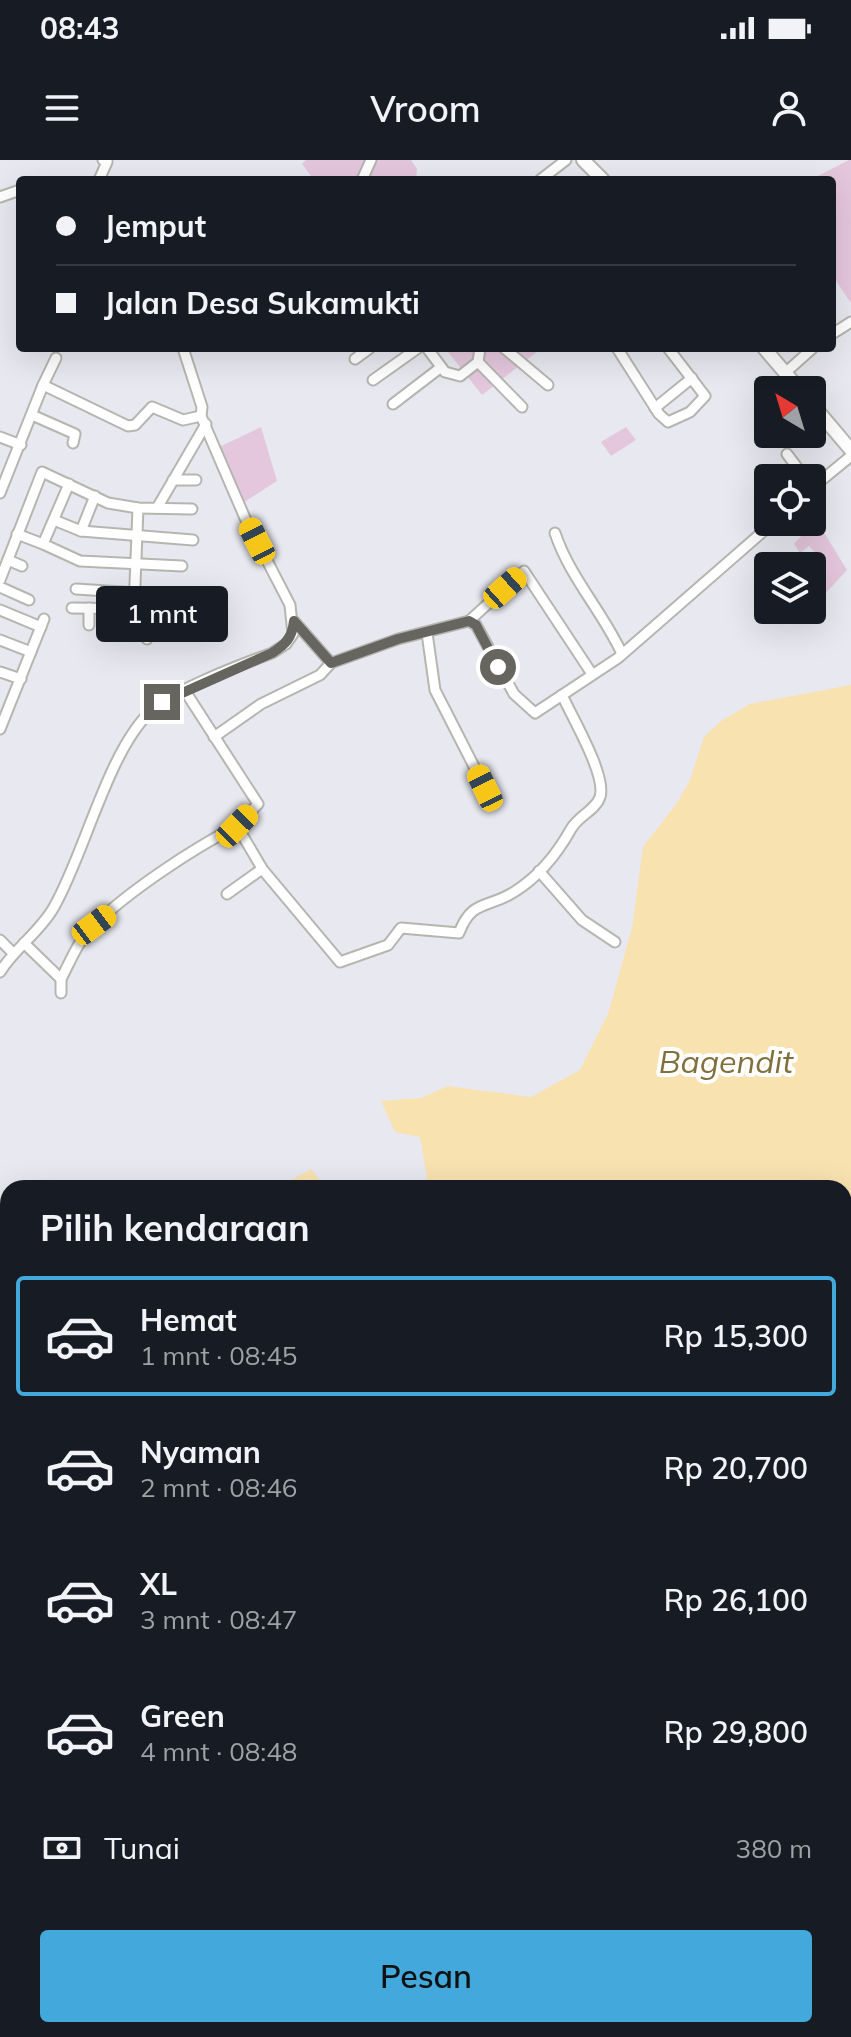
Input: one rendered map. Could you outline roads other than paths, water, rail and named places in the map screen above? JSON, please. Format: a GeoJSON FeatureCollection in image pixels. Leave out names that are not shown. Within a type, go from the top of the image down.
{"type":"FeatureCollection","features":[{"type":"Feature","properties":{"kind":"main road"},"geometry":{"type":"LineString","coordinates":[[583,160],[595,176]]}},
{"type":"Feature","properties":{"kind":"main road"},"geometry":{"type":"LineString","coordinates":[[767,352],[788,376]]}},
{"type":"Feature","properties":{"kind":"main road"},"geometry":{"type":"LineString","coordinates":[[826,421],[851,450]]}},
{"type":"Feature","properties":{"kind":"street"},"geometry":{"type":"LineString","coordinates":[[545,176],[566,160]]}},
{"type":"Feature","properties":{"kind":"street"},"geometry":{"type":"LineString","coordinates":[[0,972],[12,952],[24,943],[55,907],[79,856],[97,806],[137,729],[162,702],[286,644],[293,634],[290,605],[245,518],[203,420],[202,407],[184,352]]}},
{"type":"Feature","properties":{"kind":"street"},"geometry":{"type":"LineString","coordinates":[[355,359],[365,352]]}},
{"type":"Feature","properties":{"kind":"street"},"geometry":{"type":"LineString","coordinates":[[373,380],[412,352]]}},
{"type":"Feature","properties":{"kind":"street"},"geometry":{"type":"LineString","coordinates":[[430,352],[440,368],[451,375],[460,376],[478,362],[479,352]]}},
{"type":"Feature","properties":{"kind":"street"},"geometry":{"type":"LineString","coordinates":[[509,352],[548,385]]}},
{"type":"Feature","properties":{"kind":"street"},"geometry":{"type":"LineString","coordinates":[[620,352],[655,408],[668,422],[699,405],[704,395],[671,352]]}},
{"type":"Feature","properties":{"kind":"street"},"geometry":{"type":"LineString","coordinates":[[785,373],[809,352]]}},
{"type":"Feature","properties":{"kind":"street"},"geometry":{"type":"LineString","coordinates":[[0,493],[56,358]]}},
{"type":"Feature","properties":{"kind":"street"},"geometry":{"type":"LineString","coordinates":[[478,362],[522,407]]}},
{"type":"Feature","properties":{"kind":"street"},"geometry":{"type":"LineString","coordinates":[[393,404],[440,368]]}},
{"type":"Feature","properties":{"kind":"street"},"geometry":{"type":"LineString","coordinates":[[655,408],[692,378]]}},
{"type":"Feature","properties":{"kind":"street"},"geometry":{"type":"LineString","coordinates":[[43,385],[128,426],[135,425],[152,407],[183,420],[203,420]]}},
{"type":"Feature","properties":{"kind":"street"},"geometry":{"type":"LineString","coordinates":[[32,415],[75,434],[73,443]]}},
{"type":"Feature","properties":{"kind":"street"},"geometry":{"type":"LineString","coordinates":[[157,508],[203,420]]}},
{"type":"Feature","properties":{"kind":"street"},"geometry":{"type":"LineString","coordinates":[[0,437],[21,445]]}},
{"type":"Feature","properties":{"kind":"street"},"geometry":{"type":"LineString","coordinates":[[787,454],[794,464]]}},
{"type":"Feature","properties":{"kind":"street"},"geometry":{"type":"LineString","coordinates":[[826,477],[851,456]]}},
{"type":"Feature","properties":{"kind":"street"},"geometry":{"type":"LineString","coordinates":[[0,580],[42,472],[108,503],[138,508],[192,509]]}},
{"type":"Feature","properties":{"kind":"street"},"geometry":{"type":"LineString","coordinates":[[173,480],[196,480]]}},
{"type":"Feature","properties":{"kind":"street"},"geometry":{"type":"LineString","coordinates":[[43,544],[69,484]]}},
{"type":"Feature","properties":{"kind":"street"},"geometry":{"type":"LineString","coordinates":[[81,531],[95,496]]}},
{"type":"Feature","properties":{"kind":"street"},"geometry":{"type":"LineString","coordinates":[[134,609],[138,508]]}},
{"type":"Feature","properties":{"kind":"street"},"geometry":{"type":"LineString","coordinates":[[54,520],[81,531],[193,540]]}},
{"type":"Feature","properties":{"kind":"street"},"geometry":{"type":"LineString","coordinates":[[555,533],[566,564],[608,625],[622,654]]}},
{"type":"Feature","properties":{"kind":"street"},"geometry":{"type":"LineString","coordinates":[[17,534],[80,561],[182,566]]}},
{"type":"Feature","properties":{"kind":"street"},"geometry":{"type":"LineString","coordinates":[[469,621],[476,625],[514,694],[535,713],[622,654],[758,536]]}},
{"type":"Feature","properties":{"kind":"street"},"geometry":{"type":"LineString","coordinates":[[8,560],[22,566]]}},
{"type":"Feature","properties":{"kind":"street"},"geometry":{"type":"LineString","coordinates":[[214,737],[261,704],[320,675],[331,663],[469,621],[524,571],[592,674]]}},
{"type":"Feature","properties":{"kind":"street"},"geometry":{"type":"LineString","coordinates":[[0,587],[29,600]]}},
{"type":"Feature","properties":{"kind":"street"},"geometry":{"type":"LineString","coordinates":[[76,589],[153,594]]}},
{"type":"Feature","properties":{"kind":"street"},"geometry":{"type":"LineString","coordinates":[[72,608],[146,609],[147,639]]}},
{"type":"Feature","properties":{"kind":"street"},"geometry":{"type":"LineString","coordinates":[[89,608],[89,625]]}},
{"type":"Feature","properties":{"kind":"street"},"geometry":{"type":"LineString","coordinates":[[116,609],[117,634]]}},
{"type":"Feature","properties":{"kind":"street"},"geometry":{"type":"LineString","coordinates":[[0,610],[43,623],[0,729]]}},
{"type":"Feature","properties":{"kind":"street"},"geometry":{"type":"LineString","coordinates":[[294,621],[331,663]]}},
{"type":"Feature","properties":{"kind":"street"},"geometry":{"type":"LineString","coordinates":[[427,633],[435,690],[485,788]]}},
{"type":"Feature","properties":{"kind":"street"},"geometry":{"type":"LineString","coordinates":[[0,640],[31,652]]}},
{"type":"Feature","properties":{"kind":"street"},"geometry":{"type":"LineString","coordinates":[[0,672],[21,679]]}},
{"type":"Feature","properties":{"kind":"street"},"geometry":{"type":"LineString","coordinates":[[61,993],[61,979],[77,946],[94,925],[180,860],[237,826],[258,804],[185,691]]}},
{"type":"Feature","properties":{"kind":"street"},"geometry":{"type":"LineString","coordinates":[[237,826],[262,869],[337,959],[344,962],[391,943],[401,928],[459,933],[464,919],[476,907],[515,891],[539,871],[560,851],[576,820],[598,802],[601,789],[599,773],[562,695]]}},
{"type":"Feature","properties":{"kind":"street"},"geometry":{"type":"LineString","coordinates":[[227,894],[262,869]]}},
{"type":"Feature","properties":{"kind":"street"},"geometry":{"type":"LineString","coordinates":[[539,871],[582,920],[615,942]]}},
{"type":"Feature","properties":{"kind":"street"},"geometry":{"type":"LineString","coordinates":[[0,940],[12,952]]}},
{"type":"Feature","properties":{"kind":"street"},"geometry":{"type":"LineString","coordinates":[[24,943],[61,979]]}},
{"type":"Feature","properties":{"kind":"water","name":"Bagendit"},"geometry":{"type":"Polygon","coordinates":[[[851,685],[851,1180],[425,1180],[420,1137],[395,1132],[381,1101],[421,1098],[448,1086],[531,1097],[580,1070],[608,1014],[632,928],[643,847],[677,803],[690,780],[704,737],[721,721],[750,704],[851,685]]]}},
{"type":"Feature","properties":{"kind":"water"},"geometry":{"type":"Polygon","coordinates":[[[311,1169],[320,1180],[291,1180],[311,1169]]]}}]}
